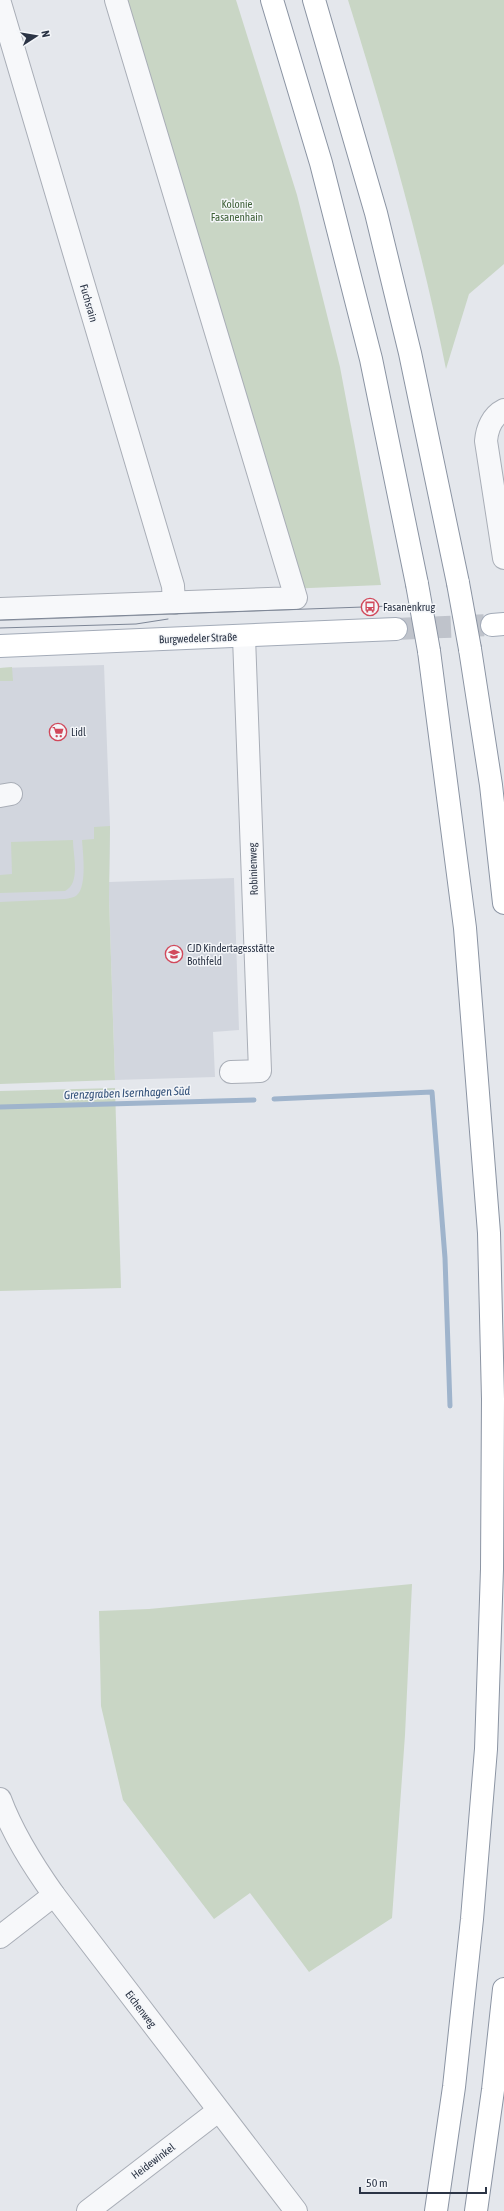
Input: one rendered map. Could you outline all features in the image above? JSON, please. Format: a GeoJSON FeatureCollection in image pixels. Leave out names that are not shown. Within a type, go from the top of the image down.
{"type":"FeatureCollection","features":[{"type":"Feature","properties":{"kind":"main road"},"geometry":{"type":"LineString","coordinates":[[272,0],[321,163],[371,360],[417,584],[429,651],[465,928],[489,1233],[493,1399],[492,1569],[486,1750],[472,1919],[454,2087],[436,2211]]}},
{"type":"Feature","properties":{"kind":"main road"},"geometry":{"type":"LineString","coordinates":[[314,0],[376,213],[410,353],[458,583],[470,649],[491,784],[504,903]]}},
{"type":"Feature","properties":{"kind":"main road","name":"Burgwedeler Straße"},"geometry":{"type":"LineString","coordinates":[[0,646],[244,637],[396,629]]}},
{"type":"Feature","properties":{"kind":"main road"},"geometry":{"type":"LineString","coordinates":[[476,2211],[493,2090],[504,1989]]}},
{"type":"Feature","properties":{"kind":"street"},"geometry":{"type":"LineString","coordinates":[[0,609],[174,604],[296,598],[116,0]]}},
{"type":"Feature","properties":{"kind":"street","name":"Fuchsrain"},"geometry":{"type":"LineString","coordinates":[[0,3],[6,44],[173,586],[174,604]]}},
{"type":"Feature","properties":{"kind":"street"},"geometry":{"type":"LineString","coordinates":[[504,410],[492,422],[487,431],[486,441],[504,558]]}},
{"type":"Feature","properties":{"kind":"street","name":"Robinienweg"},"geometry":{"type":"LineString","coordinates":[[231,1072],[260,1071],[244,637]]}},
{"type":"Feature","properties":{"kind":"street","name":"Eichenweg"},"geometry":{"type":"LineString","coordinates":[[0,1799],[10,1825],[54,1895],[296,2211]]}},
{"type":"Feature","properties":{"kind":"street"},"geometry":{"type":"LineString","coordinates":[[0,1936],[54,1895]]}},
{"type":"Feature","properties":{"kind":"street","name":"Heidewinkel"},"geometry":{"type":"LineString","coordinates":[[88,2211],[218,2111]]}},
{"type":"Feature","properties":{"kind":"shaded area"},"geometry":{"type":"Polygon","coordinates":[[[104,665],[110,826],[109,882],[234,878],[239,1030],[213,1032],[215,1077],[115,1080],[109,898],[0,903],[0,668],[104,665]]]}},
{"type":"Feature","properties":{"kind":"green space","name":"Kolonie Fasanenhain"},"geometry":{"type":"Polygon","coordinates":[[[109,0],[236,0],[297,195],[340,367],[381,585],[286,589],[109,0]]]}},
{"type":"Feature","properties":{"kind":"green space"},"geometry":{"type":"Polygon","coordinates":[[[348,0],[504,0],[504,264],[469,294],[446,369],[402,183],[348,0]]]}},
{"type":"Feature","properties":{"kind":"green space"},"geometry":{"type":"Polygon","coordinates":[[[12,667],[13,681],[0,681],[0,668],[12,667]]]}},
{"type":"Feature","properties":{"kind":"green space"},"geometry":{"type":"Polygon","coordinates":[[[110,826],[109,898],[115,1080],[0,1084],[0,902],[65,899],[76,896],[80,891],[83,877],[82,840],[94,839],[94,827],[110,826]]]}},
{"type":"Feature","properties":{"kind":"green space"},"geometry":{"type":"Polygon","coordinates":[[[73,840],[75,876],[70,887],[65,891],[0,893],[0,875],[12,874],[11,842],[73,840]]]}},
{"type":"Feature","properties":{"kind":"green space"},"geometry":{"type":"Polygon","coordinates":[[[115,1088],[121,1288],[0,1291],[0,1091],[115,1088]]]}},
{"type":"Feature","properties":{"kind":"green space"},"geometry":{"type":"Polygon","coordinates":[[[412,1584],[405,1735],[392,1918],[309,1972],[250,1893],[214,1919],[123,1800],[101,1706],[99,1611],[149,1609],[412,1584]]]}},
{"type":"Feature","properties":{"kind":"waterway"},"geometry":{"type":"LineString","coordinates":[[274,1099],[432,1092],[445,1258],[450,1406]]}},
{"type":"Feature","properties":{"kind":"waterway","name":"Grenzgraben Isernhagen Süd"},"geometry":{"type":"LineString","coordinates":[[0,1107],[254,1100]]}},
{"type":"Feature","properties":{"kind":"tunnel"},"geometry":{"type":"LineString","coordinates":[[396,629],[492,625]]}},
{"type":"Feature","properties":{"kind":"tram line"},"geometry":{"type":"LineString","coordinates":[[0,620],[391,606]]}},
{"type":"Feature","properties":{"kind":"tram line"},"geometry":{"type":"LineString","coordinates":[[0,628],[136,624],[168,619]]}},
{"type":"Feature","properties":{"kind":"place","name":"Fasanenkrug"},"geometry":{"type":"Point","coordinates":[370,607]}},
{"type":"Feature","properties":{"kind":"place","name":"Lidl"},"geometry":{"type":"Point","coordinates":[58,732]}},
{"type":"Feature","properties":{"kind":"place","name":"CJD Kindertagesstätte Bothfeld"},"geometry":{"type":"Point","coordinates":[174,954]}}]}
